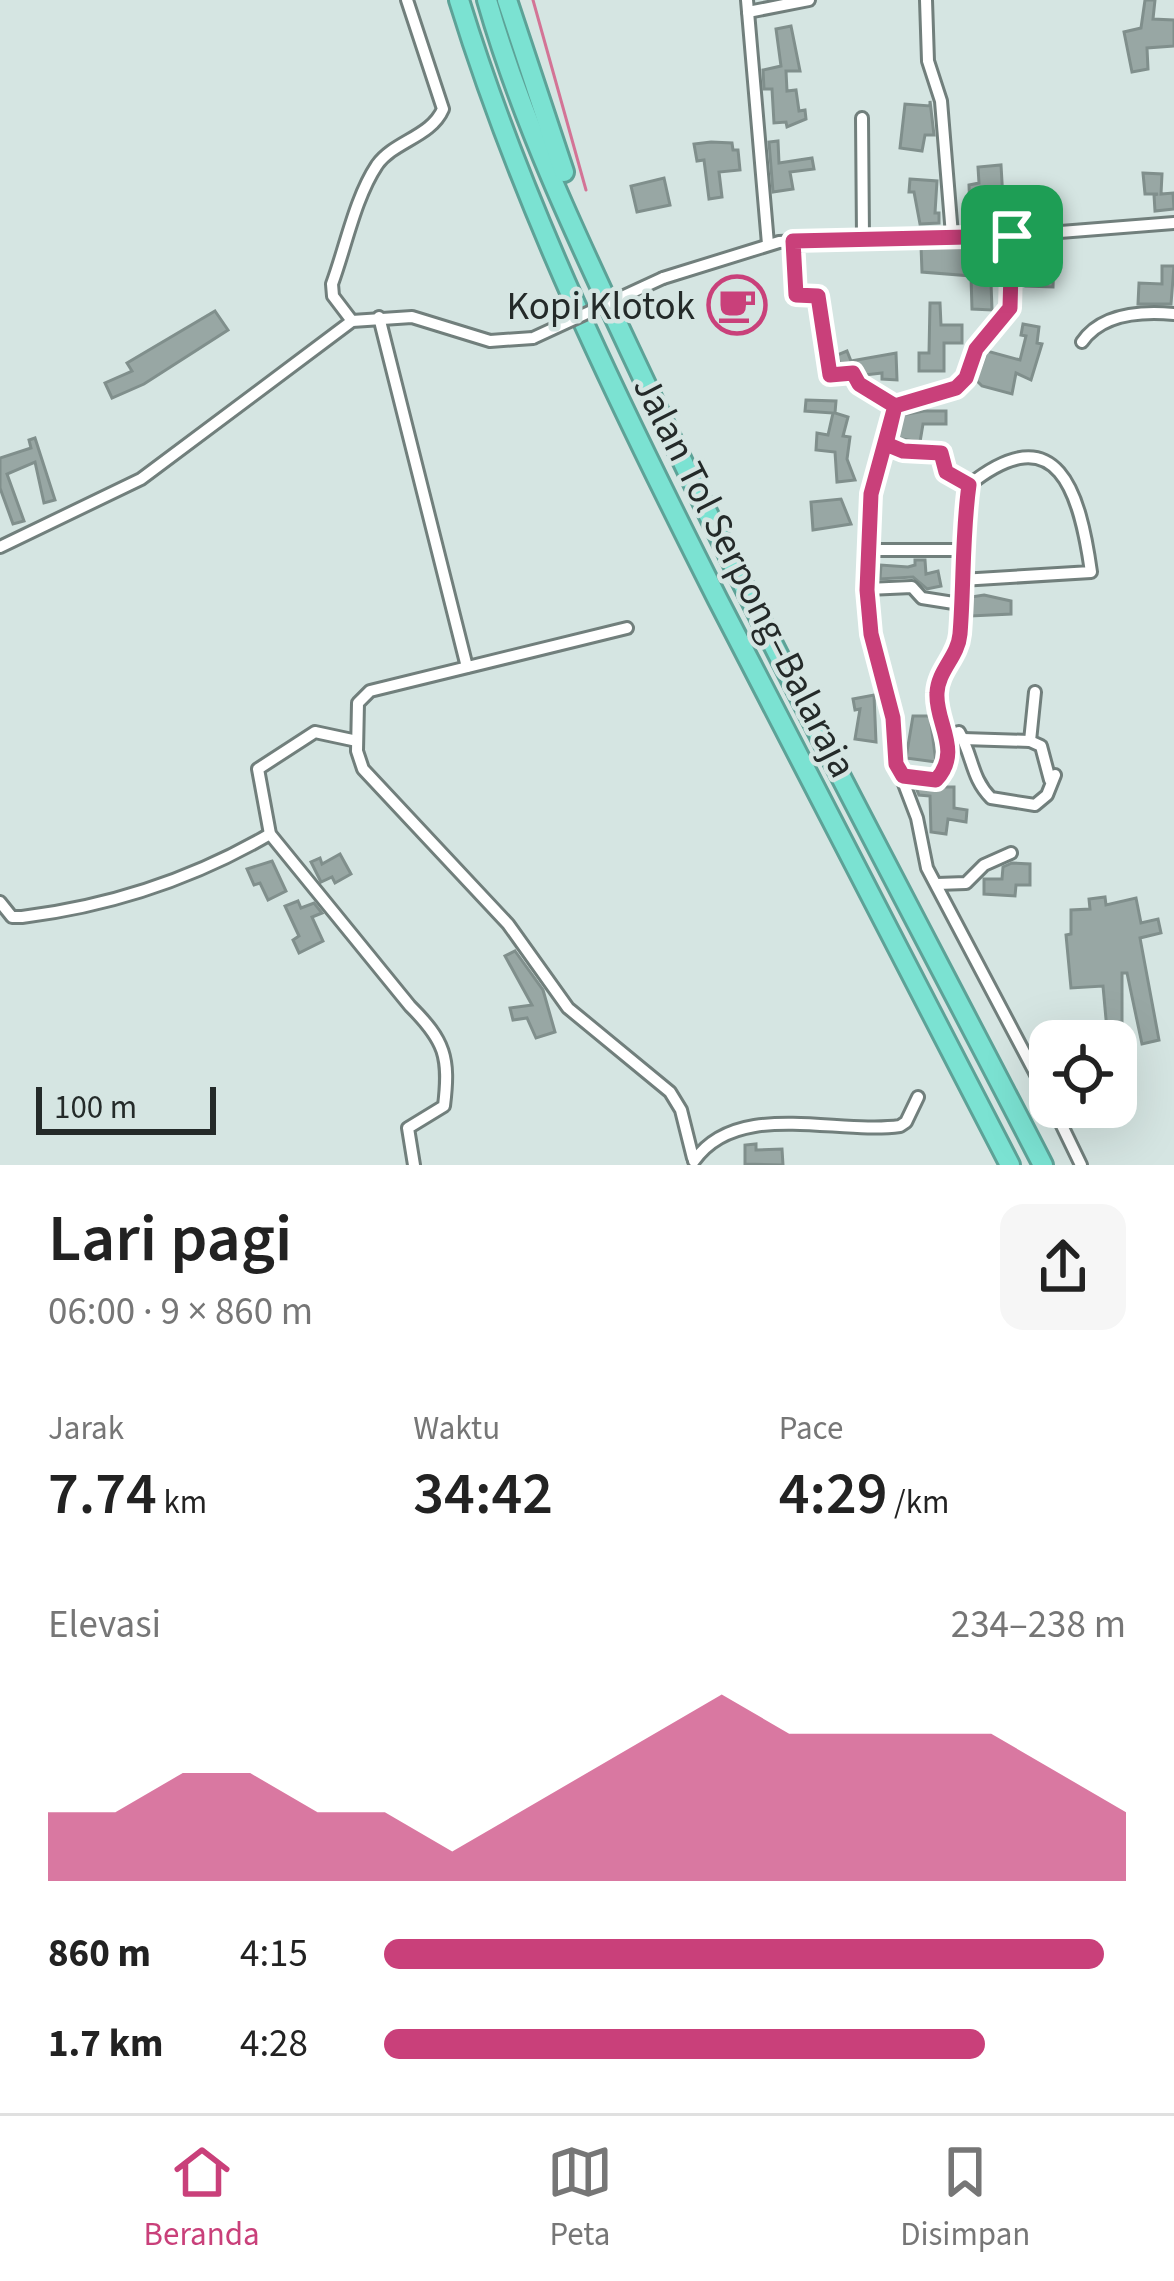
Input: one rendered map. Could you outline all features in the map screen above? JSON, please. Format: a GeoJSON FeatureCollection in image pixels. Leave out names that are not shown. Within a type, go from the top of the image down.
{"type":"FeatureCollection","features":[{"type":"Feature","properties":{"kind":"highway","name":"Jalan Tol Serpong–Balaraja"},"geometry":{"type":"LineString","coordinates":[[459,0],[491,105],[576,306],[665,494],[1010,1165]]}},
{"type":"Feature","properties":{"kind":"highway","name":"Jalan Tol Serpong–Balaraja"},"geometry":{"type":"LineString","coordinates":[[487,0],[519,95],[604,294],[692,482],[1043,1165]]}},
{"type":"Feature","properties":{"kind":"highway"},"geometry":{"type":"LineString","coordinates":[[507,0],[604,294]]}},
{"type":"Feature","properties":{"kind":"street"},"geometry":{"type":"LineString","coordinates":[[352,321],[333,296],[332,284],[368,185],[389,153],[439,120],[443,109],[407,0]]}},
{"type":"Feature","properties":{"kind":"street"},"geometry":{"type":"LineString","coordinates":[[768,244],[748,6],[809,0]]}},
{"type":"Feature","properties":{"kind":"street"},"geometry":{"type":"LineString","coordinates":[[926,0],[928,61],[941,101],[952,235]]}},
{"type":"Feature","properties":{"kind":"street"},"geometry":{"type":"LineString","coordinates":[[862,118],[862,237]]}},
{"type":"Feature","properties":{"kind":"street"},"geometry":{"type":"LineString","coordinates":[[0,547],[141,479],[352,321],[379,317],[436,322],[490,341],[533,338],[663,278],[768,244],[862,237],[1012,236],[1174,224]]}},
{"type":"Feature","properties":{"kind":"street"},"geometry":{"type":"LineString","coordinates":[[793,241],[796,295],[818,296],[830,375],[853,373],[859,384],[895,406],[956,388],[966,378],[976,349],[1010,308],[1012,236]]}},
{"type":"Feature","properties":{"kind":"street"},"geometry":{"type":"LineString","coordinates":[[1082,342],[1095,325],[1108,320],[1174,314]]}},
{"type":"Feature","properties":{"kind":"street"},"geometry":{"type":"LineString","coordinates":[[379,317],[467,668]]}},
{"type":"Feature","properties":{"kind":"street"},"geometry":{"type":"LineString","coordinates":[[895,406],[871,494],[867,590],[871,634],[893,718],[896,764],[923,855],[1029,1060]]}},
{"type":"Feature","properties":{"kind":"street"},"geometry":{"type":"LineString","coordinates":[[886,444],[903,451],[941,453],[946,472],[969,485]]}},
{"type":"Feature","properties":{"kind":"street"},"geometry":{"type":"LineString","coordinates":[[903,776],[939,778],[949,736],[938,708],[937,687],[956,652],[961,550],[969,485],[994,465],[1022,454],[1064,474],[1091,572],[961,580]]}},
{"type":"Feature","properties":{"kind":"street"},"geometry":{"type":"LineString","coordinates":[[869,550],[961,550]]}},
{"type":"Feature","properties":{"kind":"street"},"geometry":{"type":"LineString","coordinates":[[867,590],[912,587],[922,598],[960,604]]}},
{"type":"Feature","properties":{"kind":"street"},"geometry":{"type":"LineString","coordinates":[[627,628],[363,695],[358,703],[357,741],[363,769],[508,924],[552,990],[670,1092],[681,1109],[694,1162],[755,1126],[900,1126],[907,1123],[918,1097]]}},
{"type":"Feature","properties":{"kind":"street"},"geometry":{"type":"LineString","coordinates":[[1030,741],[1035,692]]}},
{"type":"Feature","properties":{"kind":"street"},"geometry":{"type":"LineString","coordinates":[[357,741],[315,732],[258,769],[270,834],[446,1049],[444,1106],[408,1128],[414,1165]]}},
{"type":"Feature","properties":{"kind":"street"},"geometry":{"type":"LineString","coordinates":[[949,736],[959,732],[972,776],[991,798],[1035,805],[1048,795],[1053,779],[1041,746],[1030,741],[963,739]]}},
{"type":"Feature","properties":{"kind":"street"},"geometry":{"type":"LineString","coordinates":[[0,902],[12,917],[22,917],[131,896],[230,858],[270,834]]}},
{"type":"Feature","properties":{"kind":"street"},"geometry":{"type":"LineString","coordinates":[[937,884],[966,884],[984,866],[1011,853]]}},
{"type":"Feature","properties":{"kind":"street"},"geometry":{"type":"LineString","coordinates":[[1063,1128],[1081,1165]]}},
{"type":"Feature","properties":{"kind":"building"},"geometry":{"type":"Polygon","coordinates":[[[1145,0],[1155,0],[1153,19],[1174,20],[1174,46],[1147,48],[1148,69],[1132,72],[1124,32],[1141,28],[1145,0]]]}},
{"type":"Feature","properties":{"kind":"building"},"geometry":{"type":"Polygon","coordinates":[[[791,26],[800,71],[786,71],[787,91],[796,90],[799,111],[805,110],[806,119],[787,127],[786,122],[774,123],[772,89],[764,89],[763,70],[781,66],[776,29],[791,26]]]}},
{"type":"Feature","properties":{"kind":"building"},"geometry":{"type":"Polygon","coordinates":[[[930,101],[934,135],[925,135],[922,151],[900,148],[905,104],[930,106],[930,101]]]}},
{"type":"Feature","properties":{"kind":"building"},"geometry":{"type":"Polygon","coordinates":[[[778,141],[779,163],[812,158],[814,169],[790,172],[793,189],[773,192],[769,142],[778,141]]]}},
{"type":"Feature","properties":{"kind":"building"},"geometry":{"type":"Polygon","coordinates":[[[732,143],[733,150],[738,150],[740,170],[719,172],[722,197],[709,199],[704,160],[697,161],[694,144],[732,143]]]}},
{"type":"Feature","properties":{"kind":"building"},"geometry":{"type":"Polygon","coordinates":[[[1001,165],[1004,216],[982,217],[981,208],[970,210],[969,185],[979,183],[978,167],[1001,165]]]}},
{"type":"Feature","properties":{"kind":"building"},"geometry":{"type":"Polygon","coordinates":[[[1143,173],[1162,174],[1161,194],[1173,193],[1174,209],[1155,211],[1154,195],[1158,194],[1145,194],[1143,173]]]}},
{"type":"Feature","properties":{"kind":"building"},"geometry":{"type":"Polygon","coordinates":[[[664,178],[670,205],[637,212],[631,186],[664,178]]]}},
{"type":"Feature","properties":{"kind":"building"},"geometry":{"type":"Polygon","coordinates":[[[910,179],[937,181],[939,223],[920,224],[914,192],[909,192],[910,179]]]}},
{"type":"Feature","properties":{"kind":"building"},"geometry":{"type":"Polygon","coordinates":[[[921,246],[977,247],[978,256],[990,255],[992,310],[972,309],[971,276],[922,272],[921,246]]]}},
{"type":"Feature","properties":{"kind":"building"},"geometry":{"type":"Polygon","coordinates":[[[1029,252],[1054,259],[1053,287],[1026,286],[1029,252]]]}},
{"type":"Feature","properties":{"kind":"building"},"geometry":{"type":"Polygon","coordinates":[[[1162,266],[1174,266],[1171,304],[1138,304],[1139,283],[1162,284],[1162,266]]]}},
{"type":"Feature","properties":{"kind":"building","name":"Kopi Klotok"},"geometry":{"type":"Polygon","coordinates":[[[754,286],[761,314],[719,323],[713,295],[754,286]]]}},
{"type":"Feature","properties":{"kind":"building"},"geometry":{"type":"Polygon","coordinates":[[[930,303],[940,303],[941,325],[962,325],[962,343],[944,343],[944,371],[919,371],[919,353],[929,353],[930,303]]]}},
{"type":"Feature","properties":{"kind":"building"},"geometry":{"type":"Polygon","coordinates":[[[215,311],[228,330],[144,384],[112,398],[105,383],[132,371],[127,363],[215,311]]]}},
{"type":"Feature","properties":{"kind":"building"},"geometry":{"type":"Polygon","coordinates":[[[1023,324],[1039,327],[1037,343],[1042,344],[1031,380],[1016,373],[1012,394],[982,386],[976,380],[987,351],[1020,360],[1026,336],[1021,335],[1023,324]]]}},
{"type":"Feature","properties":{"kind":"building"},"geometry":{"type":"Polygon","coordinates":[[[847,351],[851,361],[896,353],[897,380],[882,379],[882,373],[865,375],[856,364],[840,364],[837,355],[847,351]]]}},
{"type":"Feature","properties":{"kind":"building"},"geometry":{"type":"Polygon","coordinates":[[[806,400],[836,401],[835,413],[848,417],[843,436],[850,437],[847,459],[855,480],[837,482],[835,452],[816,450],[817,433],[828,435],[833,413],[805,411],[806,400]]]}},
{"type":"Feature","properties":{"kind":"building"},"geometry":{"type":"Polygon","coordinates":[[[946,411],[946,424],[923,424],[920,442],[896,438],[902,415],[946,411]]]}},
{"type":"Feature","properties":{"kind":"building"},"geometry":{"type":"Polygon","coordinates":[[[35,438],[55,500],[44,503],[35,462],[7,474],[24,521],[13,524],[0,488],[0,458],[31,448],[29,440],[35,438]]]}},
{"type":"Feature","properties":{"kind":"building"},"geometry":{"type":"Polygon","coordinates":[[[841,499],[851,524],[813,530],[811,502],[841,499]]]}},
{"type":"Feature","properties":{"kind":"building"},"geometry":{"type":"Polygon","coordinates":[[[915,560],[925,560],[926,574],[938,571],[941,586],[927,589],[913,577],[880,579],[881,565],[908,567],[915,560]]]}},
{"type":"Feature","properties":{"kind":"building"},"geometry":{"type":"Polygon","coordinates":[[[971,597],[1011,601],[1011,614],[971,616],[971,597]]]}},
{"type":"Feature","properties":{"kind":"building"},"geometry":{"type":"Polygon","coordinates":[[[874,695],[876,742],[855,739],[860,709],[855,710],[853,699],[874,695]]]}},
{"type":"Feature","properties":{"kind":"building"},"geometry":{"type":"Polygon","coordinates":[[[913,716],[930,716],[936,762],[906,758],[913,716]]]}},
{"type":"Feature","properties":{"kind":"building"},"geometry":{"type":"Polygon","coordinates":[[[954,787],[954,808],[967,810],[966,822],[948,819],[946,834],[931,832],[930,796],[919,795],[916,788],[954,787]]]}},
{"type":"Feature","properties":{"kind":"building"},"geometry":{"type":"Polygon","coordinates":[[[340,854],[351,874],[335,883],[332,877],[321,882],[311,862],[320,858],[322,864],[340,854]]]}},
{"type":"Feature","properties":{"kind":"building"},"geometry":{"type":"Polygon","coordinates":[[[272,861],[286,891],[268,900],[247,869],[272,861]]]}},
{"type":"Feature","properties":{"kind":"building"},"geometry":{"type":"Polygon","coordinates":[[[1030,864],[1030,885],[1016,885],[1015,896],[984,894],[984,879],[1002,879],[1003,867],[1030,864]]]}},
{"type":"Feature","properties":{"kind":"building"},"geometry":{"type":"Polygon","coordinates":[[[1105,897],[1106,905],[1136,898],[1141,923],[1158,919],[1161,933],[1140,938],[1159,1040],[1142,1044],[1127,973],[1122,973],[1122,1020],[1106,1020],[1103,986],[1071,988],[1066,935],[1071,934],[1071,910],[1090,909],[1089,899],[1105,897]]]}},
{"type":"Feature","properties":{"kind":"building"},"geometry":{"type":"Polygon","coordinates":[[[298,901],[301,908],[314,903],[322,913],[312,917],[323,941],[299,953],[293,940],[299,936],[285,906],[298,901]]]}},
{"type":"Feature","properties":{"kind":"building"},"geometry":{"type":"Polygon","coordinates":[[[515,951],[543,990],[555,1032],[536,1038],[527,1018],[513,1020],[510,1008],[532,1005],[505,956],[515,951]]]}},
{"type":"Feature","properties":{"kind":"building"},"geometry":{"type":"Polygon","coordinates":[[[756,1144],[756,1150],[782,1149],[783,1165],[745,1164],[745,1145],[756,1144]]]}},
{"type":"Feature","properties":{"kind":"waterway"},"geometry":{"type":"LineString","coordinates":[[533,0],[586,190]]}},
{"type":"Feature","properties":{"kind":"place","name":"Kopi Klotok"},"geometry":{"type":"Point","coordinates":[737,305]}},
{"type":"Feature","properties":{"kind":"route"},"geometry":{"type":"LineString","coordinates":[[1012,236],[793,241],[796,295],[818,296],[830,375],[853,373],[859,384],[895,406],[871,494],[867,590],[871,634],[893,718],[896,764],[903,776],[936,780],[943,771],[949,736],[938,708],[937,687],[955,656],[960,635],[961,550],[969,485],[946,472],[941,453],[903,451],[886,444],[895,406],[956,388],[966,378],[976,349],[1010,308],[1012,236]]}}]}
